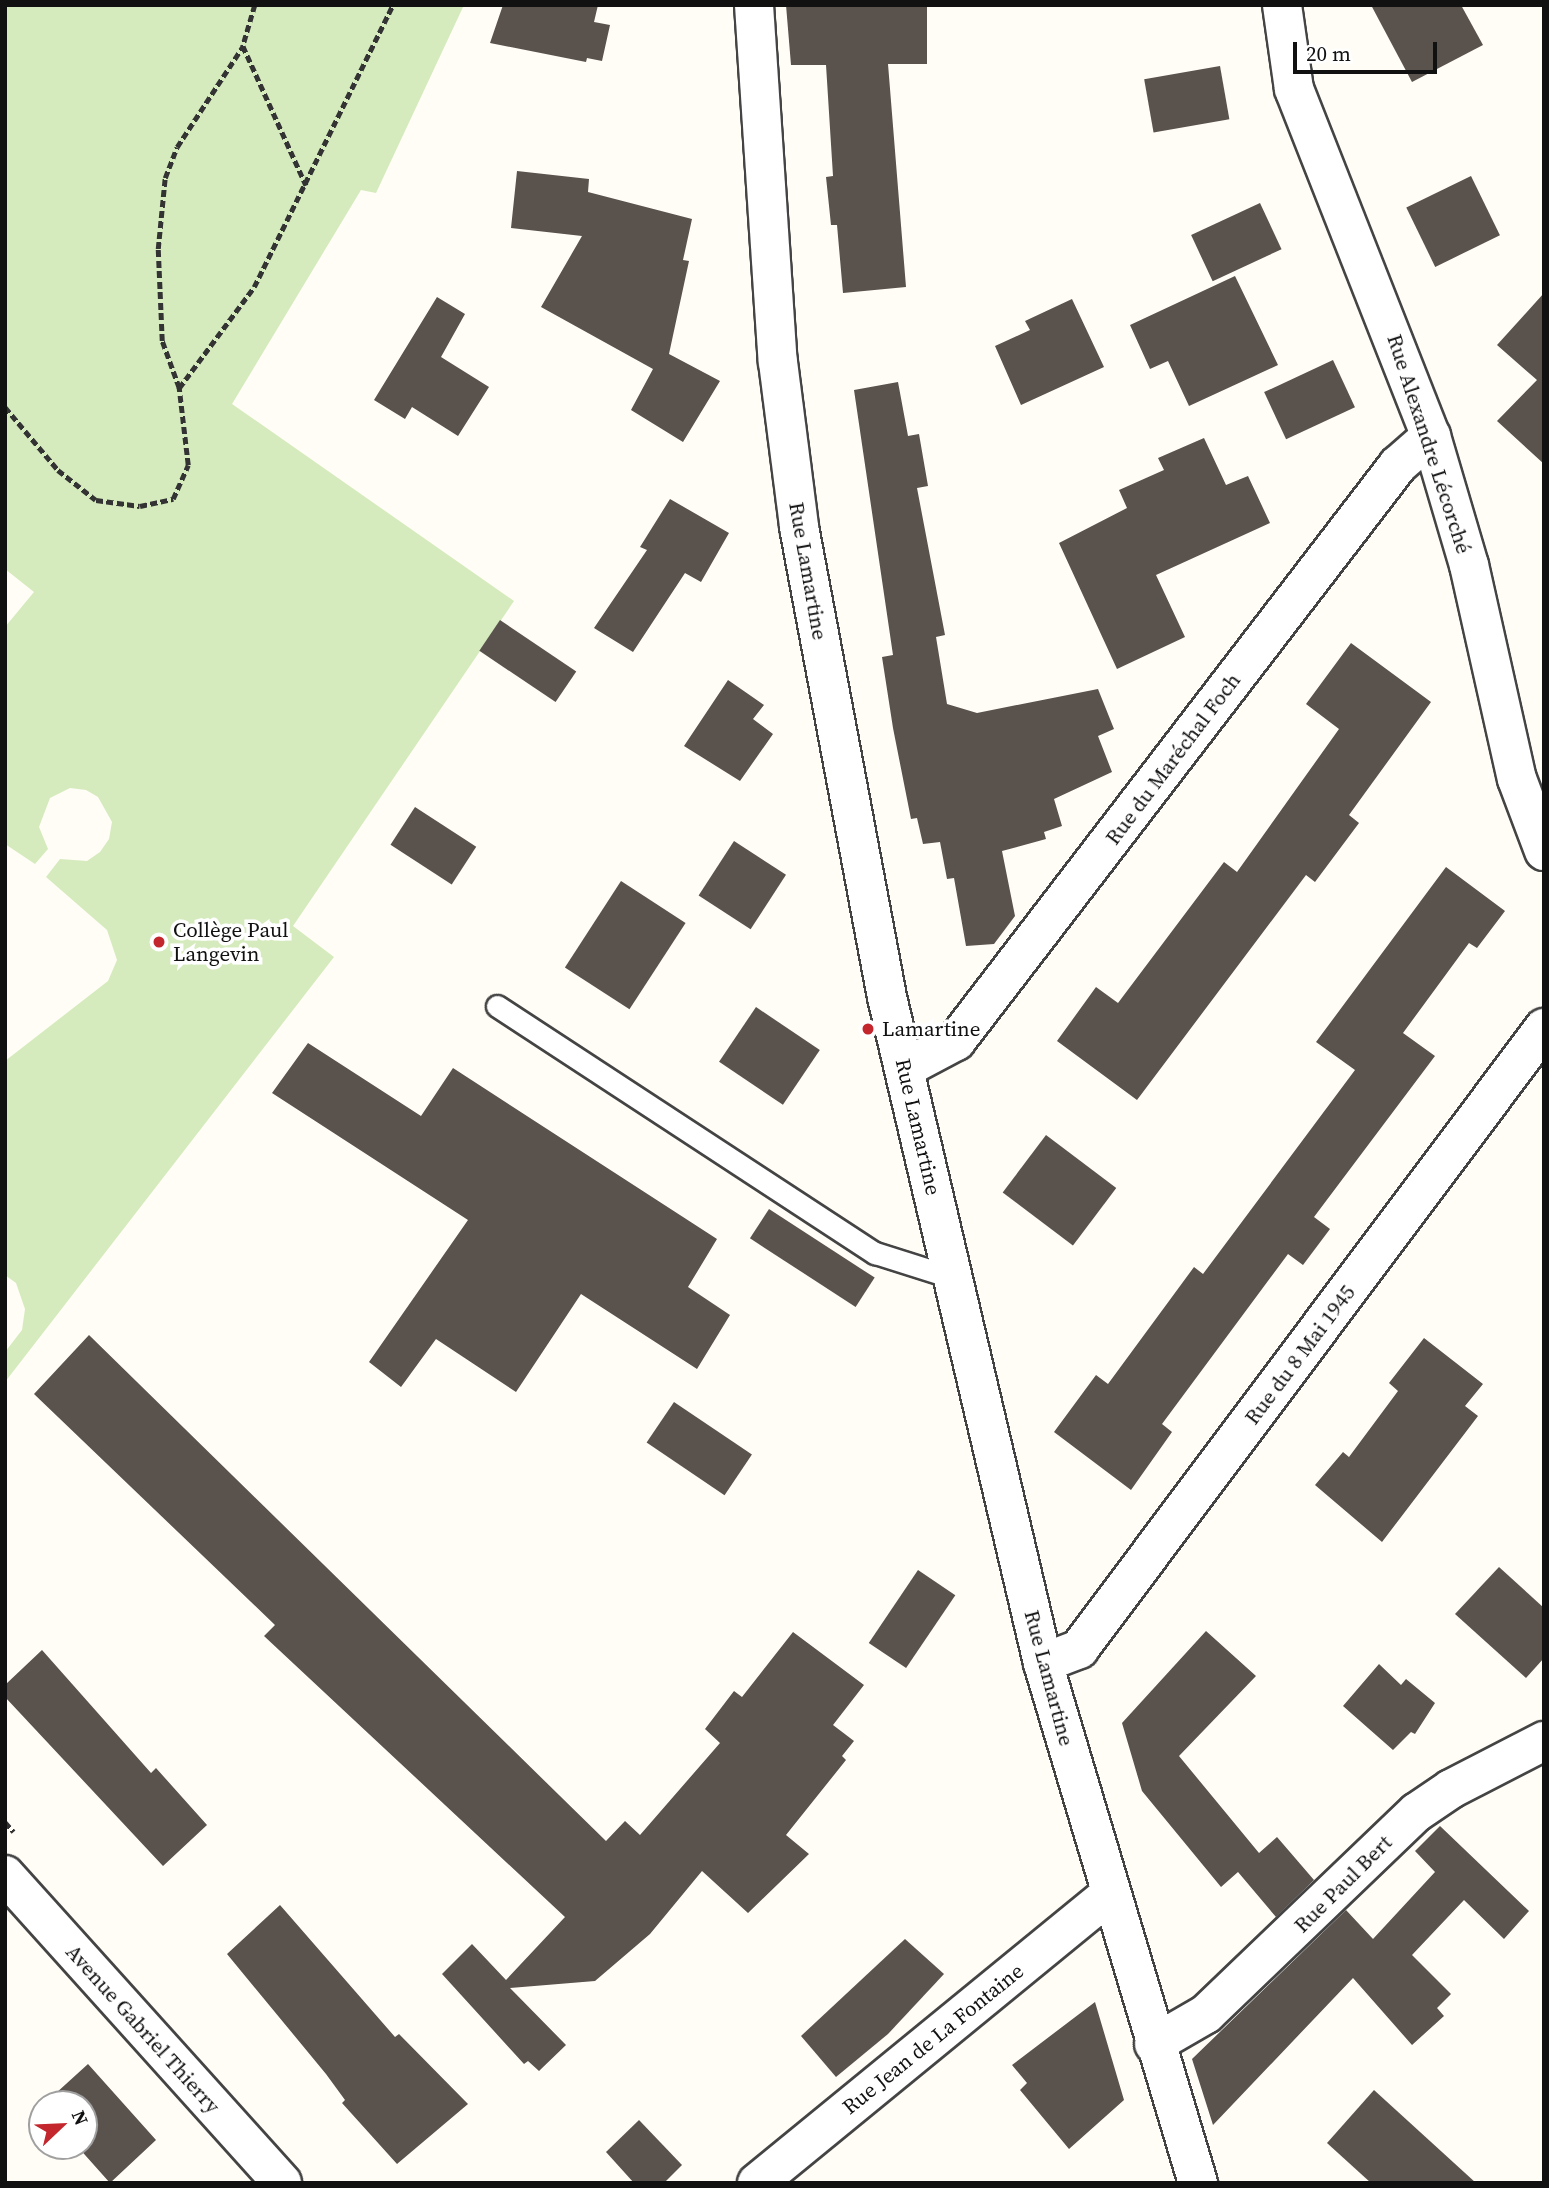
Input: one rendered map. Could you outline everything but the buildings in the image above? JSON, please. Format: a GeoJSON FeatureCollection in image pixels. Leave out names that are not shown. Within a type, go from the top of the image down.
{"type":"FeatureCollection","features":[{"type":"Feature","properties":{"kind":"street","name":"Rue Lamartine"},"geometry":{"type":"LineString","coordinates":[[754,5],[778,362],[799,527],[882,971],[951,1277],[1043,1663],[1154,2044],[1198,2183]]}},
{"type":"Feature","properties":{"kind":"street","name":"Rue Alexandre Lécorché"},"geometry":{"type":"LineString","coordinates":[[1282,5],[1294,89],[1431,436],[1469,565],[1517,779],[1544,851]]}},
{"type":"Feature","properties":{"kind":"street","name":"Rue du Maréchal Foch"},"geometry":{"type":"LineString","coordinates":[[905,1068],[956,1041],[1398,465],[1431,436]]}},
{"type":"Feature","properties":{"kind":"street","name":"Rue du 8 Mai 1945"},"geometry":{"type":"LineString","coordinates":[[1043,1663],[1079,1649],[1544,1028]]}},
{"type":"Feature","properties":{"kind":"street","name":"Rue Paul Bert"},"geometry":{"type":"LineString","coordinates":[[1154,2044],[1206,2014],[1417,1812],[1451,1789],[1544,1741]]}},
{"type":"Feature","properties":{"kind":"street","name":"Avenue Gabriel Thierry"},"geometry":{"type":"LineString","coordinates":[[5,1875],[282,2183]]}},
{"type":"Feature","properties":{"kind":"street","name":"Rue Jean de La Fontaine"},"geometry":{"type":"LineString","coordinates":[[757,2183],[1110,1894]]}},
{"type":"Feature","properties":{"kind":"lane"},"geometry":{"type":"LineString","coordinates":[[498,1006],[876,1253],[951,1277]]}},
{"type":"Feature","properties":{"kind":"path"},"geometry":{"type":"LineString","coordinates":[[5,407],[58,470],[96,500],[140,506],[173,499],[187,465],[179,388],[162,341],[158,249],[165,178],[177,147],[243,46],[256,5]]}},
{"type":"Feature","properties":{"kind":"path"},"geometry":{"type":"LineString","coordinates":[[179,388],[254,287],[393,5]]}},
{"type":"Feature","properties":{"kind":"path"},"geometry":{"type":"LineString","coordinates":[[243,46],[306,185]]}},
{"type":"Feature","properties":{"kind":"green space"},"geometry":{"type":"Polygon","coordinates":[[[5,5],[464,5],[376,193],[361,190],[232,404],[514,601],[293,926],[334,957],[5,1382],[5,1352],[22,1330],[25,1309],[16,1283],[5,1275],[5,1061],[108,981],[117,960],[107,930],[46,877],[60,859],[87,861],[100,852],[109,839],[112,822],[98,797],[86,790],[70,788],[50,798],[39,827],[48,849],[35,864],[5,844],[5,627],[34,592],[5,569],[5,5]]]}},
{"type":"Feature","properties":{"kind":"place","name":"Collège Paul Langevin"},"geometry":{"type":"Point","coordinates":[159,942]}},
{"type":"Feature","properties":{"kind":"place","name":"Lamartine"},"geometry":{"type":"Point","coordinates":[868,1029]}}]}
